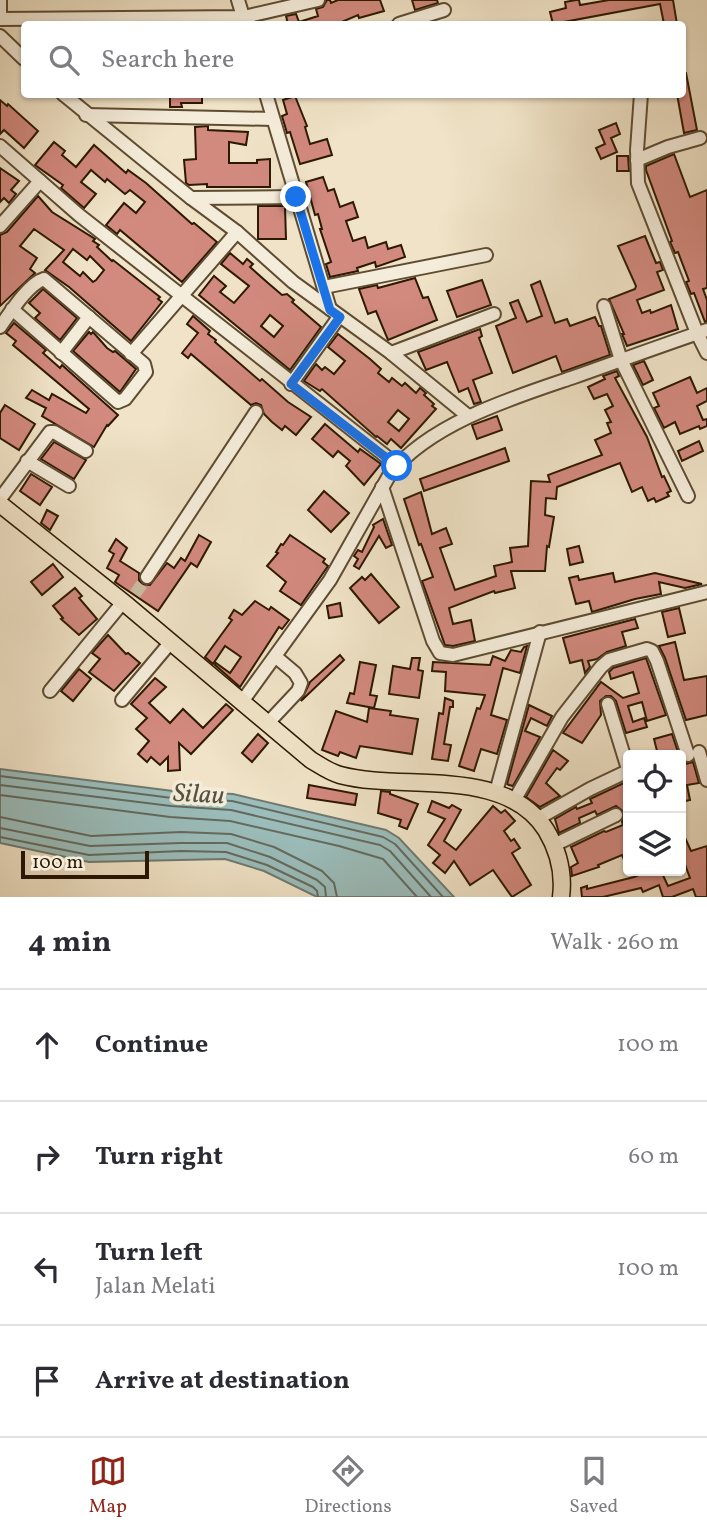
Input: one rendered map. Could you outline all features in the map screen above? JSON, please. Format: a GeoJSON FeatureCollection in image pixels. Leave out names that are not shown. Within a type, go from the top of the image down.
{"type":"FeatureCollection","features":[{"type":"Feature","properties":{"kind":"main road"},"geometry":{"type":"LineString","coordinates":[[0,501],[129,601],[170,643],[311,760],[340,775],[496,792],[515,799],[537,819],[554,845],[561,870],[561,897]]}},
{"type":"Feature","properties":{"kind":"street"},"geometry":{"type":"LineString","coordinates":[[0,0],[0,19],[245,21],[318,0]]}},
{"type":"Feature","properties":{"kind":"street"},"geometry":{"type":"LineString","coordinates":[[238,0],[245,21]]}},
{"type":"Feature","properties":{"kind":"street"},"geometry":{"type":"LineString","coordinates":[[409,21],[444,10]]}},
{"type":"Feature","properties":{"kind":"street"},"geometry":{"type":"LineString","coordinates":[[0,36],[21,56]]}},
{"type":"Feature","properties":{"kind":"street"},"geometry":{"type":"LineString","coordinates":[[68,98],[237,232],[293,282],[391,353],[468,416]]}},
{"type":"Feature","properties":{"kind":"street"},"geometry":{"type":"LineString","coordinates":[[267,98],[324,287],[335,314]]}},
{"type":"Feature","properties":{"kind":"street"},"geometry":{"type":"LineString","coordinates":[[641,98],[638,183],[702,332],[707,353]]}},
{"type":"Feature","properties":{"kind":"street"},"geometry":{"type":"LineString","coordinates":[[86,114],[273,119]]}},
{"type":"Feature","properties":{"kind":"street"},"geometry":{"type":"LineString","coordinates":[[637,160],[700,138]]}},
{"type":"Feature","properties":{"kind":"street"},"geometry":{"type":"LineString","coordinates":[[0,146],[180,296],[397,466]]}},
{"type":"Feature","properties":{"kind":"street"},"geometry":{"type":"LineString","coordinates":[[0,226],[40,181]]}},
{"type":"Feature","properties":{"kind":"street"},"geometry":{"type":"LineString","coordinates":[[191,198],[296,197]]}},
{"type":"Feature","properties":{"kind":"street"},"geometry":{"type":"LineString","coordinates":[[131,354],[237,232]]}},
{"type":"Feature","properties":{"kind":"street"},"geometry":{"type":"LineString","coordinates":[[324,287],[486,255]]}},
{"type":"Feature","properties":{"kind":"street"},"geometry":{"type":"LineString","coordinates":[[0,327],[12,309],[37,281],[44,279],[144,364],[146,372],[125,399],[118,402],[12,309]]}},
{"type":"Feature","properties":{"kind":"street"},"geometry":{"type":"LineString","coordinates":[[604,306],[621,360],[688,496]]}},
{"type":"Feature","properties":{"kind":"street"},"geometry":{"type":"LineString","coordinates":[[291,384],[335,314]]}},
{"type":"Feature","properties":{"kind":"street"},"geometry":{"type":"LineString","coordinates":[[391,353],[494,314]]}},
{"type":"Feature","properties":{"kind":"street"},"geometry":{"type":"LineString","coordinates":[[61,353],[89,317]]}},
{"type":"Feature","properties":{"kind":"street"},"geometry":{"type":"LineString","coordinates":[[241,702],[330,580],[382,487],[397,466],[419,447],[468,416],[702,332]]}},
{"type":"Feature","properties":{"kind":"street"},"geometry":{"type":"LineString","coordinates":[[147,578],[256,412]]}},
{"type":"Feature","properties":{"kind":"street"},"geometry":{"type":"LineString","coordinates":[[0,501],[50,432],[86,451]]}},
{"type":"Feature","properties":{"kind":"street"},"geometry":{"type":"LineString","coordinates":[[27,461],[69,486]]}},
{"type":"Feature","properties":{"kind":"street"},"geometry":{"type":"LineString","coordinates":[[382,487],[433,641],[440,653],[453,655],[707,592]]}},
{"type":"Feature","properties":{"kind":"street"},"geometry":{"type":"LineString","coordinates":[[50,691],[129,601]]}},
{"type":"Feature","properties":{"kind":"street"},"geometry":{"type":"LineString","coordinates":[[496,792],[540,632]]}},
{"type":"Feature","properties":{"kind":"street"},"geometry":{"type":"LineString","coordinates":[[122,700],[170,643]]}},
{"type":"Feature","properties":{"kind":"street"},"geometry":{"type":"LineString","coordinates":[[515,799],[562,717],[601,667],[609,660],[647,649],[652,651],[657,661],[707,780]]}},
{"type":"Feature","properties":{"kind":"street"},"geometry":{"type":"LineString","coordinates":[[267,724],[298,691],[301,683],[295,673],[276,657]]}},
{"type":"Feature","properties":{"kind":"street"},"geometry":{"type":"LineString","coordinates":[[608,704],[623,754]]}},
{"type":"Feature","properties":{"kind":"street"},"geometry":{"type":"LineString","coordinates":[[537,819],[623,772]]}},
{"type":"Feature","properties":{"kind":"street"},"geometry":{"type":"LineString","coordinates":[[554,845],[616,815]]}},
{"type":"Feature","properties":{"kind":"water","name":"Silau"},"geometry":{"type":"Polygon","coordinates":[[[0,769],[173,791],[233,794],[386,830],[399,838],[454,897],[317,897],[264,871],[225,859],[89,862],[0,843],[0,769]]]}},
{"type":"Feature","properties":{"kind":"building"},"geometry":{"type":"Polygon","coordinates":[[[327,0],[331,3],[338,0],[380,0],[384,11],[359,18],[358,15],[344,21],[302,21],[318,16],[316,9],[323,7],[327,0]]]}},
{"type":"Feature","properties":{"kind":"building"},"geometry":{"type":"Polygon","coordinates":[[[412,0],[437,0],[438,3],[415,10],[412,0]]]}},
{"type":"Feature","properties":{"kind":"building"},"geometry":{"type":"Polygon","coordinates":[[[579,0],[580,5],[609,0],[673,0],[676,21],[663,21],[660,4],[569,21],[552,21],[550,12],[566,8],[565,2],[579,0]]]}},
{"type":"Feature","properties":{"kind":"building"},"geometry":{"type":"Polygon","coordinates":[[[296,14],[299,21],[287,21],[286,16],[296,14]]]}},
{"type":"Feature","properties":{"kind":"building"},"geometry":{"type":"Polygon","coordinates":[[[686,73],[697,130],[684,133],[678,98],[686,98],[686,73]]]}},
{"type":"Feature","properties":{"kind":"building"},"geometry":{"type":"Polygon","coordinates":[[[170,98],[202,98],[202,103],[181,103],[182,107],[170,107],[170,98]]]}},
{"type":"Feature","properties":{"kind":"building"},"geometry":{"type":"Polygon","coordinates":[[[296,98],[307,126],[305,127],[310,144],[327,139],[332,155],[300,164],[282,116],[287,114],[283,100],[296,98]]]}},
{"type":"Feature","properties":{"kind":"building"},"geometry":{"type":"Polygon","coordinates":[[[0,100],[38,131],[24,148],[4,130],[0,134],[0,100]]]}},
{"type":"Feature","properties":{"kind":"building"},"geometry":{"type":"Polygon","coordinates":[[[616,123],[620,134],[611,138],[617,152],[601,159],[596,148],[605,144],[599,130],[616,123]]]}},
{"type":"Feature","properties":{"kind":"building"},"geometry":{"type":"Polygon","coordinates":[[[208,126],[208,130],[248,132],[246,145],[229,142],[229,163],[257,163],[257,160],[270,159],[270,187],[207,187],[207,184],[186,183],[184,160],[196,159],[195,127],[208,126]]]}},
{"type":"Feature","properties":{"kind":"building"},"geometry":{"type":"Polygon","coordinates":[[[54,142],[65,151],[62,155],[76,167],[94,145],[126,173],[128,170],[146,183],[192,224],[217,242],[182,282],[120,230],[117,234],[106,225],[124,203],[136,213],[145,202],[130,190],[125,194],[91,170],[81,182],[96,194],[84,208],[61,188],[63,185],[35,165],[54,142]]]}},
{"type":"Feature","properties":{"kind":"building"},"geometry":{"type":"Polygon","coordinates":[[[674,154],[690,197],[707,190],[707,288],[703,289],[707,300],[705,322],[694,293],[691,294],[686,282],[689,281],[678,252],[675,253],[670,242],[672,241],[646,170],[646,166],[674,154]]]}},
{"type":"Feature","properties":{"kind":"building"},"geometry":{"type":"Polygon","coordinates":[[[617,156],[628,156],[629,171],[617,171],[617,156]]]}},
{"type":"Feature","properties":{"kind":"building"},"geometry":{"type":"Polygon","coordinates":[[[0,168],[19,181],[11,190],[16,194],[9,203],[4,198],[0,202],[0,168]]]}},
{"type":"Feature","properties":{"kind":"building"},"geometry":{"type":"Polygon","coordinates":[[[323,177],[328,191],[334,189],[340,207],[353,202],[358,217],[346,221],[353,241],[365,237],[368,248],[386,242],[388,249],[401,245],[405,257],[376,267],[375,262],[357,268],[358,271],[330,277],[326,264],[331,262],[306,182],[323,177]]]}},
{"type":"Feature","properties":{"kind":"building"},"geometry":{"type":"Polygon","coordinates":[[[38,196],[52,212],[95,239],[93,241],[99,245],[97,247],[160,297],[158,299],[162,302],[131,341],[69,287],[45,270],[64,250],[34,229],[20,246],[37,258],[30,269],[35,273],[0,306],[0,235],[7,232],[38,196]],[[73,249],[63,262],[80,276],[83,272],[93,282],[104,270],[90,256],[87,260],[73,249]]]}},
{"type":"Feature","properties":{"kind":"building"},"geometry":{"type":"Polygon","coordinates":[[[258,206],[285,206],[286,239],[258,239],[258,206]]]}},
{"type":"Feature","properties":{"kind":"building"},"geometry":{"type":"Polygon","coordinates":[[[645,236],[656,263],[660,262],[663,270],[657,272],[664,290],[637,300],[642,313],[650,310],[651,313],[671,305],[678,329],[627,346],[609,299],[635,289],[636,286],[618,246],[645,236]]]}},
{"type":"Feature","properties":{"kind":"building"},"geometry":{"type":"Polygon","coordinates":[[[230,253],[243,264],[247,259],[253,264],[250,267],[282,295],[287,294],[294,300],[292,302],[321,327],[290,370],[199,295],[214,276],[226,286],[220,292],[234,303],[249,286],[221,264],[230,253]],[[270,315],[261,326],[274,337],[283,326],[270,315]]]}},
{"type":"Feature","properties":{"kind":"building"},"geometry":{"type":"Polygon","coordinates":[[[415,278],[423,298],[428,297],[437,320],[388,340],[376,311],[368,314],[359,289],[377,285],[378,288],[415,278]]]}},
{"type":"Feature","properties":{"kind":"building"},"geometry":{"type":"Polygon","coordinates":[[[482,280],[491,305],[457,317],[447,291],[482,280]]]}},
{"type":"Feature","properties":{"kind":"building"},"geometry":{"type":"Polygon","coordinates":[[[540,281],[555,323],[567,319],[570,326],[595,317],[601,326],[610,355],[562,372],[556,356],[513,373],[496,326],[516,318],[510,303],[518,300],[527,322],[542,316],[531,285],[540,281]]]}},
{"type":"Feature","properties":{"kind":"building"},"geometry":{"type":"Polygon","coordinates":[[[43,289],[77,318],[60,340],[35,318],[40,313],[29,303],[43,289]]]}},
{"type":"Feature","properties":{"kind":"building"},"geometry":{"type":"Polygon","coordinates":[[[193,316],[210,331],[208,334],[215,342],[260,381],[262,379],[288,402],[311,417],[296,435],[285,426],[282,430],[264,414],[261,405],[251,405],[191,354],[188,358],[182,353],[198,333],[187,324],[193,316]]]}},
{"type":"Feature","properties":{"kind":"building"},"geometry":{"type":"Polygon","coordinates":[[[14,323],[46,350],[43,353],[60,368],[62,365],[118,415],[107,425],[94,447],[42,416],[46,408],[26,398],[32,390],[49,400],[52,394],[86,413],[89,409],[13,345],[16,341],[6,333],[14,323]]]}},
{"type":"Feature","properties":{"kind":"building"},"geometry":{"type":"Polygon","coordinates":[[[480,329],[482,336],[479,338],[492,373],[473,380],[481,402],[474,404],[468,388],[459,392],[447,362],[426,370],[418,352],[480,329]]]}},
{"type":"Feature","properties":{"kind":"building"},"geometry":{"type":"Polygon","coordinates":[[[89,332],[93,332],[107,348],[115,351],[136,369],[120,392],[73,351],[89,332]]]}},
{"type":"Feature","properties":{"kind":"building"},"geometry":{"type":"Polygon","coordinates":[[[338,334],[381,369],[378,373],[389,382],[392,378],[402,386],[405,383],[416,393],[420,388],[434,404],[432,406],[436,409],[401,448],[391,439],[387,444],[376,437],[322,389],[320,391],[304,381],[316,364],[322,370],[325,367],[334,374],[345,361],[328,347],[338,334]],[[398,410],[388,422],[399,431],[409,419],[398,410]]]}},
{"type":"Feature","properties":{"kind":"building"},"geometry":{"type":"Polygon","coordinates":[[[644,361],[653,380],[643,385],[633,365],[644,361]]]}},
{"type":"Feature","properties":{"kind":"building"},"geometry":{"type":"Polygon","coordinates":[[[617,371],[619,376],[615,378],[647,437],[662,477],[664,476],[671,491],[667,493],[669,496],[656,502],[654,498],[648,501],[642,487],[632,492],[620,463],[557,487],[556,499],[546,498],[545,515],[554,517],[549,547],[547,546],[545,571],[511,571],[515,588],[495,593],[494,591],[449,608],[453,624],[471,620],[475,641],[445,645],[422,581],[433,577],[404,499],[421,492],[432,534],[446,528],[452,544],[440,548],[455,590],[496,576],[494,566],[512,562],[510,548],[528,546],[531,481],[550,482],[548,475],[602,455],[595,440],[611,433],[607,423],[611,422],[605,410],[613,406],[607,394],[594,399],[588,387],[605,379],[603,376],[617,371]]]}},
{"type":"Feature","properties":{"kind":"building"},"geometry":{"type":"Polygon","coordinates":[[[690,377],[697,393],[707,388],[707,401],[697,406],[703,420],[707,419],[707,426],[700,429],[699,426],[680,434],[675,422],[664,428],[654,408],[659,406],[653,393],[690,377]]]}},
{"type":"Feature","properties":{"kind":"building"},"geometry":{"type":"Polygon","coordinates":[[[5,405],[35,424],[19,450],[0,438],[0,413],[5,405]]]}},
{"type":"Feature","properties":{"kind":"building"},"geometry":{"type":"Polygon","coordinates":[[[497,416],[502,430],[477,439],[472,425],[497,416]]]}},
{"type":"Feature","properties":{"kind":"building"},"geometry":{"type":"Polygon","coordinates":[[[325,424],[358,452],[360,449],[381,464],[364,485],[346,466],[350,461],[338,451],[333,457],[312,439],[325,424]]]}},
{"type":"Feature","properties":{"kind":"building"},"geometry":{"type":"Polygon","coordinates":[[[699,441],[703,451],[682,461],[678,451],[699,441]]]}},
{"type":"Feature","properties":{"kind":"building"},"geometry":{"type":"Polygon","coordinates":[[[54,442],[86,460],[74,479],[41,459],[54,442]]]}},
{"type":"Feature","properties":{"kind":"building"},"geometry":{"type":"Polygon","coordinates":[[[505,448],[509,461],[424,491],[420,479],[505,448]]]}},
{"type":"Feature","properties":{"kind":"building"},"geometry":{"type":"Polygon","coordinates":[[[31,474],[52,487],[40,505],[20,491],[31,474]]]}},
{"type":"Feature","properties":{"kind":"building"},"geometry":{"type":"Polygon","coordinates":[[[324,491],[349,513],[331,532],[308,510],[324,491]]]}},
{"type":"Feature","properties":{"kind":"building"},"geometry":{"type":"Polygon","coordinates":[[[47,510],[58,516],[50,530],[41,523],[47,510]]]}},
{"type":"Feature","properties":{"kind":"building"},"geometry":{"type":"Polygon","coordinates":[[[383,519],[392,545],[386,548],[379,536],[359,569],[354,566],[358,559],[354,556],[358,550],[362,552],[373,525],[383,519]]]}},
{"type":"Feature","properties":{"kind":"building"},"geometry":{"type":"Polygon","coordinates":[[[199,535],[211,542],[197,567],[191,563],[158,611],[115,582],[119,575],[107,568],[114,554],[109,551],[116,539],[127,548],[120,561],[139,573],[142,584],[150,585],[167,563],[174,568],[181,558],[185,561],[199,535]]]}},
{"type":"Feature","properties":{"kind":"building"},"geometry":{"type":"Polygon","coordinates":[[[290,535],[325,559],[323,562],[328,566],[301,605],[280,591],[286,582],[267,566],[290,535]]]}},
{"type":"Feature","properties":{"kind":"building"},"geometry":{"type":"Polygon","coordinates":[[[579,546],[583,562],[570,565],[567,549],[579,546]]]}},
{"type":"Feature","properties":{"kind":"building"},"geometry":{"type":"Polygon","coordinates":[[[53,564],[63,577],[42,595],[31,582],[53,564]]]}},
{"type":"Feature","properties":{"kind":"building"},"geometry":{"type":"Polygon","coordinates":[[[613,573],[615,582],[655,573],[702,584],[685,588],[659,582],[661,594],[592,612],[589,601],[576,604],[569,578],[578,576],[579,580],[613,573]]]}},
{"type":"Feature","properties":{"kind":"building"},"geometry":{"type":"Polygon","coordinates":[[[371,574],[399,607],[379,623],[350,588],[362,577],[365,580],[371,574]]]}},
{"type":"Feature","properties":{"kind":"building"},"geometry":{"type":"Polygon","coordinates":[[[75,588],[82,596],[79,598],[97,619],[79,635],[61,619],[63,618],[53,606],[75,588]]]}},
{"type":"Feature","properties":{"kind":"building"},"geometry":{"type":"Polygon","coordinates":[[[255,601],[269,610],[271,607],[289,620],[282,629],[279,627],[240,687],[215,665],[216,663],[230,673],[241,657],[225,646],[213,664],[205,657],[232,620],[229,618],[234,610],[242,615],[255,601]]]}},
{"type":"Feature","properties":{"kind":"building"},"geometry":{"type":"Polygon","coordinates":[[[340,603],[342,616],[329,618],[327,606],[340,603]]]}},
{"type":"Feature","properties":{"kind":"building"},"geometry":{"type":"Polygon","coordinates":[[[679,608],[685,633],[668,637],[662,612],[679,608]]]}},
{"type":"Feature","properties":{"kind":"building"},"geometry":{"type":"Polygon","coordinates":[[[635,619],[638,628],[622,632],[626,646],[588,661],[590,667],[585,673],[582,660],[570,663],[563,638],[635,619]]]}},
{"type":"Feature","properties":{"kind":"building"},"geometry":{"type":"Polygon","coordinates":[[[108,635],[126,654],[140,663],[114,691],[89,672],[100,659],[92,653],[108,635]]]}},
{"type":"Feature","properties":{"kind":"building"},"geometry":{"type":"Polygon","coordinates":[[[675,642],[684,680],[707,676],[707,715],[686,720],[659,646],[675,642]]]}},
{"type":"Feature","properties":{"kind":"building"},"geometry":{"type":"Polygon","coordinates":[[[527,646],[520,673],[503,668],[491,715],[507,720],[497,754],[481,749],[474,771],[459,766],[477,708],[480,709],[485,695],[445,691],[446,672],[432,671],[433,662],[490,665],[493,656],[505,661],[511,650],[521,652],[527,646]]]}},
{"type":"Feature","properties":{"kind":"building"},"geometry":{"type":"Polygon","coordinates":[[[340,655],[344,660],[301,701],[310,682],[340,655]]]}},
{"type":"Feature","properties":{"kind":"building"},"geometry":{"type":"Polygon","coordinates":[[[412,658],[420,658],[418,670],[423,671],[419,698],[389,694],[393,666],[410,669],[412,658]]]}},
{"type":"Feature","properties":{"kind":"building"},"geometry":{"type":"Polygon","coordinates":[[[646,658],[666,715],[647,721],[642,702],[628,706],[633,722],[644,718],[647,727],[626,733],[616,701],[611,696],[606,696],[600,701],[601,715],[582,743],[563,733],[601,682],[623,698],[639,693],[633,672],[611,679],[609,672],[613,668],[646,658]]]}},
{"type":"Feature","properties":{"kind":"building"},"geometry":{"type":"Polygon","coordinates":[[[360,662],[376,665],[370,695],[377,696],[374,708],[347,703],[350,693],[354,694],[360,662]]]}},
{"type":"Feature","properties":{"kind":"building"},"geometry":{"type":"Polygon","coordinates":[[[79,669],[91,679],[73,701],[61,691],[79,669]]]}},
{"type":"Feature","properties":{"kind":"building"},"geometry":{"type":"Polygon","coordinates":[[[155,678],[166,687],[149,703],[170,723],[183,709],[203,728],[226,704],[233,710],[191,754],[179,743],[180,770],[168,771],[168,757],[160,765],[151,757],[147,762],[138,754],[149,741],[136,729],[147,718],[131,704],[155,678]]]}},
{"type":"Feature","properties":{"kind":"building"},"geometry":{"type":"Polygon","coordinates":[[[445,698],[453,701],[444,744],[451,745],[448,761],[432,759],[439,713],[443,714],[445,698]]]}},
{"type":"Feature","properties":{"kind":"building"},"geometry":{"type":"Polygon","coordinates":[[[529,705],[552,716],[547,726],[531,718],[525,731],[540,737],[513,786],[507,784],[529,705]]]}},
{"type":"Feature","properties":{"kind":"building"},"geometry":{"type":"Polygon","coordinates":[[[369,708],[391,711],[390,715],[418,719],[412,754],[360,746],[356,758],[340,752],[338,756],[322,750],[336,711],[367,722],[369,708]]]}},
{"type":"Feature","properties":{"kind":"building"},"geometry":{"type":"Polygon","coordinates":[[[258,734],[268,743],[252,762],[242,753],[258,734]]]}},
{"type":"Feature","properties":{"kind":"building"},"geometry":{"type":"Polygon","coordinates":[[[672,734],[677,750],[657,750],[654,739],[672,734]]]}},
{"type":"Feature","properties":{"kind":"building"},"geometry":{"type":"Polygon","coordinates":[[[553,750],[568,761],[560,770],[557,768],[546,783],[560,796],[540,807],[526,797],[553,750]]]}},
{"type":"Feature","properties":{"kind":"building"},"geometry":{"type":"Polygon","coordinates":[[[693,762],[699,783],[687,785],[690,800],[686,801],[686,764],[693,762]]]}},
{"type":"Feature","properties":{"kind":"building"},"geometry":{"type":"Polygon","coordinates":[[[623,783],[623,811],[616,806],[597,815],[595,811],[579,818],[580,823],[559,833],[555,819],[576,807],[577,809],[592,803],[590,799],[623,783]]]}},
{"type":"Feature","properties":{"kind":"building"},"geometry":{"type":"Polygon","coordinates":[[[309,785],[357,794],[355,805],[307,798],[309,785]]]}},
{"type":"Feature","properties":{"kind":"building"},"geometry":{"type":"Polygon","coordinates":[[[381,791],[418,804],[407,829],[399,826],[401,820],[378,813],[381,791]]]}},
{"type":"Feature","properties":{"kind":"building"},"geometry":{"type":"Polygon","coordinates":[[[432,801],[449,808],[452,805],[461,810],[444,841],[456,850],[493,806],[501,813],[505,810],[515,821],[504,831],[520,848],[512,853],[531,885],[512,897],[493,870],[470,885],[454,861],[445,873],[433,863],[440,855],[428,845],[445,819],[428,812],[432,801]]]}},
{"type":"Feature","properties":{"kind":"building"},"geometry":{"type":"Polygon","coordinates":[[[623,825],[623,858],[622,855],[598,865],[599,867],[572,876],[571,867],[578,863],[571,847],[623,825]]]}},
{"type":"Feature","properties":{"kind":"building"},"geometry":{"type":"Polygon","coordinates":[[[686,840],[691,851],[707,846],[707,897],[696,897],[693,889],[672,897],[663,897],[659,885],[643,892],[641,888],[603,897],[582,897],[581,888],[587,886],[587,889],[636,876],[663,876],[668,886],[690,878],[686,867],[686,840]]]}},
{"type":"Feature","properties":{"kind":"tunnel"},"geometry":{"type":"LineString","coordinates":[[135,594],[147,577]]}},
{"type":"Feature","properties":{"kind":"route"},"geometry":{"type":"LineString","coordinates":[[296,197],[330,310],[340,317],[291,384],[397,466]]}}]}
